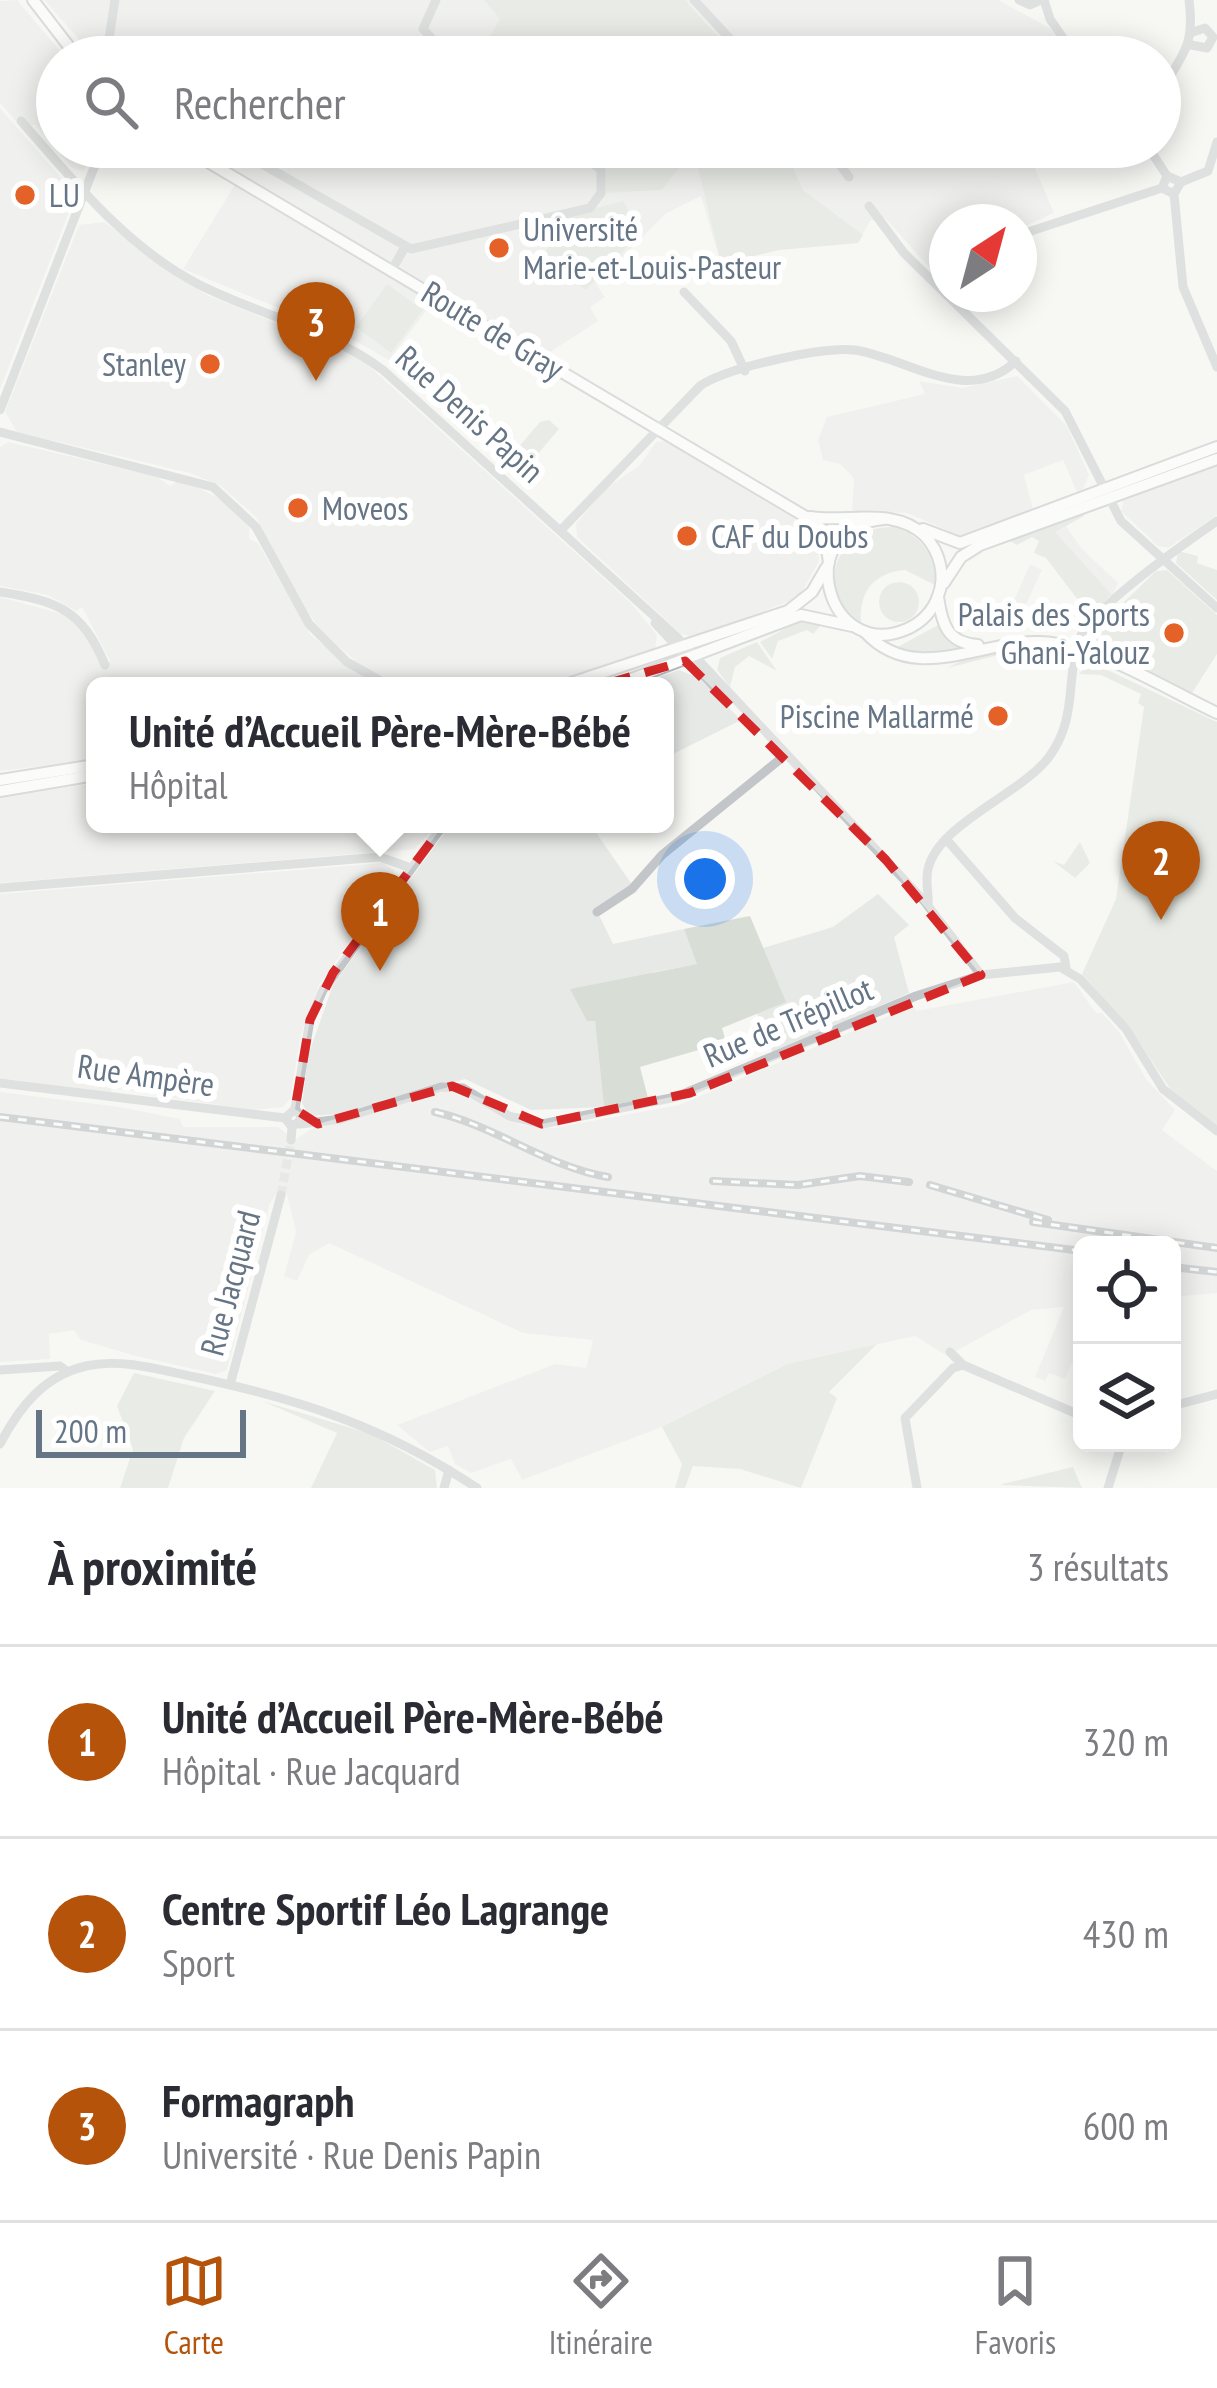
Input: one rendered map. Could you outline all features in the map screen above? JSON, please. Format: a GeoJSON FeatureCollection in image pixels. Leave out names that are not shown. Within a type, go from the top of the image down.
{"type":"FeatureCollection","features":[{"type":"Feature","properties":{"kind":"main road"},"geometry":{"type":"LineString","coordinates":[[34,3],[59,36]]}},
{"type":"Feature","properties":{"kind":"main road","name":"Route de Gray"},"geometry":{"type":"LineString","coordinates":[[220,168],[664,426],[801,515],[824,532],[828,564]]}},
{"type":"Feature","properties":{"kind":"main road"},"geometry":{"type":"LineString","coordinates":[[598,677],[686,655],[801,615],[885,634],[908,629],[926,616],[969,551],[1217,447]]}},
{"type":"Feature","properties":{"kind":"main road"},"geometry":{"type":"LineString","coordinates":[[634,677],[788,611],[812,592],[849,531],[884,519],[960,543],[1217,459]]}},
{"type":"Feature","properties":{"kind":"main road","name":"Route de Gray"},"geometry":{"type":"LineString","coordinates":[[801,515],[884,519]]}},
{"type":"Feature","properties":{"kind":"main road"},"geometry":{"type":"LineString","coordinates":[[909,525],[935,550],[939,594],[950,634],[963,643],[1029,642],[1077,649],[1217,712]]}},
{"type":"Feature","properties":{"kind":"main road"},"geometry":{"type":"LineString","coordinates":[[828,564],[831,597],[874,642],[927,661],[988,645]]}},
{"type":"Feature","properties":{"kind":"main road"},"geometry":{"type":"LineString","coordinates":[[0,781],[86,767]]}},
{"type":"Feature","properties":{"kind":"main road"},"geometry":{"type":"LineString","coordinates":[[0,791],[86,777]]}},
{"type":"Feature","properties":{"kind":"street"},"geometry":{"type":"LineString","coordinates":[[110,36],[116,0]]}},
{"type":"Feature","properties":{"kind":"street"},"geometry":{"type":"LineString","coordinates":[[430,36],[423,29],[436,0]]}},
{"type":"Feature","properties":{"kind":"street"},"geometry":{"type":"LineString","coordinates":[[694,0],[727,36]]}},
{"type":"Feature","properties":{"kind":"street"},"geometry":{"type":"LineString","coordinates":[[1181,59],[1193,32],[1189,0]]}},
{"type":"Feature","properties":{"kind":"street"},"geometry":{"type":"LineString","coordinates":[[1033,1],[1062,36]]}},
{"type":"Feature","properties":{"kind":"street"},"geometry":{"type":"LineString","coordinates":[[1191,45],[1204,49],[1212,43],[1205,28],[1193,32]]}},
{"type":"Feature","properties":{"kind":"street","name":"Rue Denis Papin"},"geometry":{"type":"LineString","coordinates":[[21,121],[36,138]]}},
{"type":"Feature","properties":{"kind":"street"},"geometry":{"type":"LineString","coordinates":[[1217,142],[1208,171],[1180,182],[1174,194],[1183,286],[1213,346],[1217,367]]}},
{"type":"Feature","properties":{"kind":"street","name":"Rue Denis Papin"},"geometry":{"type":"LineString","coordinates":[[63,168],[103,214],[189,279],[357,351],[561,530],[642,604],[928,905],[981,975]]}},
{"type":"Feature","properties":{"kind":"street"},"geometry":{"type":"LineString","coordinates":[[0,410],[95,168]]}},
{"type":"Feature","properties":{"kind":"street"},"geometry":{"type":"LineString","coordinates":[[269,168],[408,248],[590,208],[603,179],[597,168]]}},
{"type":"Feature","properties":{"kind":"street"},"geometry":{"type":"LineString","coordinates":[[842,168],[849,177]]}},
{"type":"Feature","properties":{"kind":"street"},"geometry":{"type":"LineString","coordinates":[[1162,168],[1180,182]]}},
{"type":"Feature","properties":{"kind":"street"},"geometry":{"type":"LineString","coordinates":[[1162,188],[1167,176]]}},
{"type":"Feature","properties":{"kind":"street"},"geometry":{"type":"LineString","coordinates":[[1037,229],[1162,188],[1174,194]]}},
{"type":"Feature","properties":{"kind":"street"},"geometry":{"type":"LineString","coordinates":[[869,206],[929,269]]}},
{"type":"Feature","properties":{"kind":"street"},"geometry":{"type":"LineString","coordinates":[[396,269],[408,248]]}},
{"type":"Feature","properties":{"kind":"street"},"geometry":{"type":"LineString","coordinates":[[684,292],[731,340],[746,371]]}},
{"type":"Feature","properties":{"kind":"street"},"geometry":{"type":"LineString","coordinates":[[970,312],[1079,432],[1121,521],[1217,608]]}},
{"type":"Feature","properties":{"kind":"street"},"geometry":{"type":"LineString","coordinates":[[561,530],[707,382],[795,357],[856,350],[944,379],[965,381],[1002,374],[1016,361]]}},
{"type":"Feature","properties":{"kind":"street"},"geometry":{"type":"LineString","coordinates":[[0,432],[213,487],[256,526],[281,577],[325,641],[377,677]]}},
{"type":"Feature","properties":{"kind":"street"},"geometry":{"type":"LineString","coordinates":[[928,905],[930,862],[946,839],[1030,776],[1058,745],[1072,707],[1077,649],[1084,631],[1162,559],[1217,521]]}},
{"type":"Feature","properties":{"kind":"street"},"geometry":{"type":"LineString","coordinates":[[0,592],[40,599],[77,617],[93,636],[105,665]]}},
{"type":"Feature","properties":{"kind":"street"},"geometry":{"type":"LineString","coordinates":[[597,912],[632,889],[662,855],[784,756]]}},
{"type":"Feature","properties":{"kind":"street"},"geometry":{"type":"LineString","coordinates":[[291,1140],[310,1020],[323,990],[437,833]]}},
{"type":"Feature","properties":{"kind":"street"},"geometry":{"type":"LineString","coordinates":[[946,839],[1016,918],[1064,956],[1066,968],[1126,1029],[1163,1089],[1217,1131]]}},
{"type":"Feature","properties":{"kind":"street"},"geometry":{"type":"LineString","coordinates":[[0,888],[380,857],[411,868]]}},
{"type":"Feature","properties":{"kind":"street","name":"Rue de Trépillot"},"geometry":{"type":"LineString","coordinates":[[295,1119],[318,1124],[441,1087],[472,1092],[524,1122],[617,1109],[690,1093],[981,975],[1066,968]]}},
{"type":"Feature","properties":{"kind":"street","name":"Rue Ampère"},"geometry":{"type":"LineString","coordinates":[[0,1083],[295,1119]]}},
{"type":"Feature","properties":{"kind":"street","name":"Rue Jacquard"},"geometry":{"type":"LineString","coordinates":[[230,1385],[281,1195]]}},
{"type":"Feature","properties":{"kind":"street"},"geometry":{"type":"LineString","coordinates":[[950,1352],[963,1365],[1073,1412]]}},
{"type":"Feature","properties":{"kind":"street"},"geometry":{"type":"LineString","coordinates":[[0,1444],[24,1404],[68,1372],[115,1363],[335,1412],[477,1488]]}},
{"type":"Feature","properties":{"kind":"street"},"geometry":{"type":"LineString","coordinates":[[917,1488],[905,1418],[953,1368],[963,1365]]}},
{"type":"Feature","properties":{"kind":"street"},"geometry":{"type":"LineString","coordinates":[[0,1370],[60,1366],[68,1372]]}},
{"type":"Feature","properties":{"kind":"street"},"geometry":{"type":"LineString","coordinates":[[1181,1404],[1217,1394]]}},
{"type":"Feature","properties":{"kind":"street"},"geometry":{"type":"LineString","coordinates":[[1108,1488],[1119,1452]]}},
{"type":"Feature","properties":{"kind":"street"},"geometry":{"type":"LineString","coordinates":[[444,1488],[449,1470]]}},
{"type":"Feature","properties":{"kind":"highlighted area"},"geometry":{"type":"Polygon","coordinates":[[[685,661],[886,860],[981,975],[690,1093],[542,1124],[452,1086],[318,1124],[295,1109],[310,1020],[333,973],[533,705],[685,661]]]}},
{"type":"Feature","properties":{"kind":"shaded area"},"geometry":{"type":"Polygon","coordinates":[[[17,0],[47,36],[36,36],[36,125],[23,129],[0,103],[0,1],[17,0]]]}},
{"type":"Feature","properties":{"kind":"shaded area"},"geometry":{"type":"Polygon","coordinates":[[[44,0],[998,0],[1050,28],[1055,36],[76,36],[44,0]]]}},
{"type":"Feature","properties":{"kind":"shaded area"},"geometry":{"type":"Polygon","coordinates":[[[484,0],[685,0],[717,36],[490,36],[500,19],[484,0]]]}},
{"type":"Feature","properties":{"kind":"shaded area"},"geometry":{"type":"Polygon","coordinates":[[[0,108],[36,149],[36,168],[52,168],[69,187],[73,202],[0,389],[0,108]]]}},
{"type":"Feature","properties":{"kind":"shaded area","name":"Université Marie-et-Louis-Pasteur"},"geometry":{"type":"Polygon","coordinates":[[[230,168],[1035,168],[1054,213],[1037,221],[1037,204],[929,204],[929,267],[885,218],[870,221],[858,243],[779,250],[721,264],[701,196],[665,214],[596,284],[605,297],[590,307],[598,321],[547,354],[230,168]]]}},
{"type":"Feature","properties":{"kind":"shaded area"},"geometry":{"type":"Polygon","coordinates":[[[679,168],[662,190],[606,193],[604,170],[679,168]]]}},
{"type":"Feature","properties":{"kind":"shaded area"},"geometry":{"type":"Polygon","coordinates":[[[698,168],[793,168],[803,190],[863,235],[858,243],[779,250],[721,264],[698,168]]]}},
{"type":"Feature","properties":{"kind":"shaded area"},"geometry":{"type":"Polygon","coordinates":[[[236,183],[432,303],[389,360],[345,335],[183,269],[236,183]]]}},
{"type":"Feature","properties":{"kind":"shaded area"},"geometry":{"type":"Polygon","coordinates":[[[623,201],[641,232],[586,290],[536,260],[554,242],[549,238],[553,227],[543,221],[623,201]]]}},
{"type":"Feature","properties":{"kind":"shaded area"},"geometry":{"type":"Polygon","coordinates":[[[104,222],[205,294],[359,357],[631,603],[657,635],[655,652],[564,677],[384,677],[358,663],[322,632],[297,597],[256,517],[221,486],[190,473],[17,432],[5,412],[79,225],[104,222]]]}},
{"type":"Feature","properties":{"kind":"shaded area"},"geometry":{"type":"Polygon","coordinates":[[[387,284],[423,310],[391,353],[356,327],[387,284]]]}},
{"type":"Feature","properties":{"kind":"shaded area"},"geometry":{"type":"Polygon","coordinates":[[[1017,376],[1067,426],[1089,475],[1083,489],[1077,492],[1063,460],[1024,475],[1033,509],[962,537],[907,513],[852,511],[854,478],[840,464],[823,460],[818,440],[827,417],[925,394],[919,381],[962,388],[1017,376]]]}},
{"type":"Feature","properties":{"kind":"shaded area"},"geometry":{"type":"Polygon","coordinates":[[[549,420],[559,429],[531,462],[516,450],[540,422],[549,420]]]}},
{"type":"Feature","properties":{"kind":"shaded area"},"geometry":{"type":"Polygon","coordinates":[[[666,441],[816,532],[819,561],[799,597],[696,638],[681,634],[577,537],[576,524],[605,489],[639,466],[656,442],[666,441]]]}},
{"type":"Feature","properties":{"kind":"shaded area"},"geometry":{"type":"Polygon","coordinates":[[[8,442],[156,476],[170,486],[177,481],[224,501],[249,527],[249,539],[258,543],[311,635],[365,677],[86,677],[86,761],[0,771],[0,597],[66,615],[86,634],[103,665],[110,661],[82,607],[76,611],[48,595],[0,586],[0,447],[8,442]]]}},
{"type":"Feature","properties":{"kind":"shaded area"},"geometry":{"type":"Polygon","coordinates":[[[1217,464],[1217,515],[1168,548],[1158,546],[1121,511],[1124,499],[1217,464]]]}},
{"type":"Feature","properties":{"kind":"shaded area"},"geometry":{"type":"Polygon","coordinates":[[[1081,512],[1084,516],[1055,532],[1111,594],[1091,617],[1046,558],[1034,553],[1039,541],[1032,537],[1017,545],[1008,540],[1081,512]]]}},
{"type":"Feature","properties":{"kind":"shaded area"},"geometry":{"type":"Polygon","coordinates":[[[1065,525],[1082,549],[1118,583],[1111,598],[1054,532],[1065,525]]]}},
{"type":"Feature","properties":{"kind":"shaded area"},"geometry":{"type":"Polygon","coordinates":[[[895,527],[926,549],[935,585],[905,570],[884,575],[866,593],[861,623],[837,594],[838,562],[858,536],[895,527]]]}},
{"type":"Feature","properties":{"kind":"shaded area"},"geometry":{"type":"Polygon","coordinates":[[[1178,551],[1198,556],[1197,563],[1217,570],[1217,600],[1176,563],[1178,551]]]}},
{"type":"Feature","properties":{"kind":"shaded area"},"geometry":{"type":"Polygon","coordinates":[[[1030,564],[1042,570],[1020,617],[1009,612],[1030,564]]]}},
{"type":"Feature","properties":{"kind":"shaded area","name":"Palais des Sports Ghani-Yalouz"},"geometry":{"type":"Polygon","coordinates":[[[1167,570],[1217,615],[1217,654],[1192,693],[1087,644],[1091,634],[1156,571],[1167,570]]]}},
{"type":"Feature","properties":{"kind":"shaded area"},"geometry":{"type":"Polygon","coordinates":[[[899,582],[913,588],[919,602],[913,616],[899,622],[885,616],[879,602],[885,588],[899,582]]]}},
{"type":"Feature","properties":{"kind":"shaded area"},"geometry":{"type":"Polygon","coordinates":[[[797,622],[823,623],[813,634],[807,630],[778,641],[772,659],[760,642],[797,622]]]}},
{"type":"Feature","properties":{"kind":"shaded area"},"geometry":{"type":"Polygon","coordinates":[[[938,625],[961,649],[934,655],[894,649],[938,625]]]}},
{"type":"Feature","properties":{"kind":"shaded area"},"geometry":{"type":"Polygon","coordinates":[[[757,642],[777,671],[749,656],[735,667],[730,687],[717,670],[720,658],[757,642]]]}},
{"type":"Feature","properties":{"kind":"shaded area"},"geometry":{"type":"Polygon","coordinates":[[[1015,649],[1060,653],[1055,667],[1003,654],[947,668],[973,655],[1015,649]]]}},
{"type":"Feature","properties":{"kind":"shaded area"},"geometry":{"type":"Polygon","coordinates":[[[1091,662],[1217,722],[1217,1126],[1171,1090],[1131,1030],[1082,974],[1116,899],[1144,707],[1138,703],[1141,694],[1101,675],[1079,674],[1091,662]]]}},
{"type":"Feature","properties":{"kind":"shaded area"},"geometry":{"type":"Polygon","coordinates":[[[679,670],[699,678],[741,720],[674,754],[674,677],[659,677],[679,670]]]}},
{"type":"Feature","properties":{"kind":"shaded area"},"geometry":{"type":"Polygon","coordinates":[[[86,784],[86,833],[429,833],[414,849],[0,883],[0,798],[86,784]]]}},
{"type":"Feature","properties":{"kind":"shaded area"},"geometry":{"type":"Polygon","coordinates":[[[444,833],[596,833],[633,886],[596,909],[613,944],[684,929],[698,964],[653,972],[595,1020],[604,1107],[531,1110],[465,1079],[340,1114],[309,1116],[302,1103],[309,1053],[333,985],[444,833]]]}},
{"type":"Feature","properties":{"kind":"shaded area"},"geometry":{"type":"Polygon","coordinates":[[[1080,842],[1090,863],[1075,878],[1053,861],[1064,865],[1080,842]]]}},
{"type":"Feature","properties":{"kind":"shaded area"},"geometry":{"type":"Polygon","coordinates":[[[383,863],[394,870],[393,882],[319,985],[301,1034],[290,1099],[283,1107],[251,1110],[111,1088],[112,1093],[0,1078],[0,894],[383,863]]]}},
{"type":"Feature","properties":{"kind":"shaded area"},"geometry":{"type":"Polygon","coordinates":[[[878,894],[909,925],[894,937],[909,993],[773,1054],[757,1013],[785,1001],[763,948],[833,927],[878,894]]]}},
{"type":"Feature","properties":{"kind":"shaded area"},"geometry":{"type":"Polygon","coordinates":[[[750,916],[786,1002],[722,1028],[726,1042],[640,1067],[648,1098],[604,1107],[595,1021],[587,1021],[570,989],[697,964],[684,929],[750,916]]]}},
{"type":"Feature","properties":{"kind":"shaded area"},"geometry":{"type":"Polygon","coordinates":[[[1074,982],[1096,1013],[1102,1013],[1119,1032],[1146,1079],[1175,1110],[1162,1130],[1217,1171],[1217,1293],[1181,1296],[1181,1236],[1073,1236],[1073,1362],[1065,1379],[1049,1373],[1045,1381],[1035,1377],[1064,1307],[1031,1310],[947,1356],[915,1336],[787,1364],[662,1427],[522,1480],[511,1459],[471,1473],[455,1464],[448,1446],[430,1452],[397,1425],[555,1364],[586,1368],[593,1340],[523,1333],[329,1243],[309,1255],[297,1281],[284,1276],[296,1232],[287,1194],[278,1192],[270,1203],[227,1370],[216,1374],[136,1356],[81,1340],[74,1330],[49,1334],[50,1359],[0,1362],[0,1092],[120,1107],[180,1119],[183,1127],[278,1127],[295,1140],[311,1129],[435,1090],[461,1092],[520,1125],[553,1128],[679,1105],[914,1005],[916,1011],[1074,982]]]}},
{"type":"Feature","properties":{"kind":"shaded area"},"geometry":{"type":"Polygon","coordinates":[[[877,1344],[829,1392],[837,1398],[801,1488],[740,1469],[693,1466],[685,1488],[675,1488],[682,1464],[662,1427],[787,1364],[877,1344]]]}},
{"type":"Feature","properties":{"kind":"shaded area"},"geometry":{"type":"Polygon","coordinates":[[[134,1373],[215,1391],[184,1438],[168,1488],[120,1488],[133,1449],[117,1406],[134,1373]]]}},
{"type":"Feature","properties":{"kind":"shaded area"},"geometry":{"type":"Polygon","coordinates":[[[262,1401],[371,1434],[435,1470],[437,1488],[311,1488],[337,1433],[262,1401]]]}},
{"type":"Feature","properties":{"kind":"shaded area"},"geometry":{"type":"Polygon","coordinates":[[[1073,1467],[1082,1488],[1001,1485],[1002,1484],[1073,1467]]]}},
{"type":"Feature","properties":{"kind":"tunnel"},"geometry":{"type":"LineString","coordinates":[[281,1195],[291,1140]]}},
{"type":"Feature","properties":{"kind":"railway"},"geometry":{"type":"LineString","coordinates":[[435,1112],[563,1164],[608,1177]]}},
{"type":"Feature","properties":{"kind":"railway"},"geometry":{"type":"LineString","coordinates":[[0,1117],[1073,1250]]}},
{"type":"Feature","properties":{"kind":"railway"},"geometry":{"type":"LineString","coordinates":[[713,1181],[798,1185],[860,1176],[909,1182]]}},
{"type":"Feature","properties":{"kind":"railway"},"geometry":{"type":"LineString","coordinates":[[930,1185],[1048,1220]]}},
{"type":"Feature","properties":{"kind":"railway"},"geometry":{"type":"LineString","coordinates":[[1033,1222],[1217,1248]]}},
{"type":"Feature","properties":{"kind":"railway"},"geometry":{"type":"LineString","coordinates":[[1181,1268],[1217,1272]]}},
{"type":"Feature","properties":{"kind":"place","name":"LU"},"geometry":{"type":"Point","coordinates":[25,195]}},
{"type":"Feature","properties":{"kind":"place","name":"Université Marie-et-Louis-Pasteur"},"geometry":{"type":"Point","coordinates":[499,248]}},
{"type":"Feature","properties":{"kind":"place","name":"Stanley"},"geometry":{"type":"Point","coordinates":[210,364]}},
{"type":"Feature","properties":{"kind":"place","name":"Formagraph"},"geometry":{"type":"Point","coordinates":[316,381]}},
{"type":"Feature","properties":{"kind":"place","name":"Moveos"},"geometry":{"type":"Point","coordinates":[298,508]}},
{"type":"Feature","properties":{"kind":"place","name":"CAF du Doubs"},"geometry":{"type":"Point","coordinates":[687,536]}},
{"type":"Feature","properties":{"kind":"place","name":"Palais des Sports Ghani-Yalouz"},"geometry":{"type":"Point","coordinates":[1174,633]}},
{"type":"Feature","properties":{"kind":"place","name":"Piscine Mallarmé"},"geometry":{"type":"Point","coordinates":[998,716]}},
{"type":"Feature","properties":{"kind":"place","name":"Centre Sportif Léo Lagrange"},"geometry":{"type":"Point","coordinates":[1161,920]}},
{"type":"Feature","properties":{"kind":"place","name":"Unité d’Accueil Père-Mère-Bébé"},"geometry":{"type":"Point","coordinates":[380,971]}}]}
